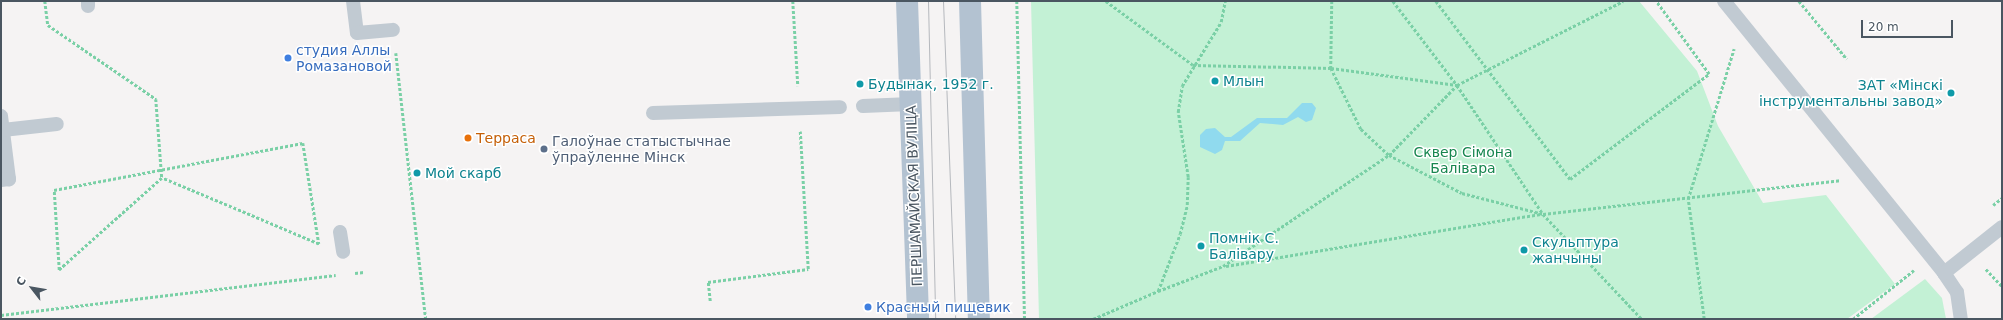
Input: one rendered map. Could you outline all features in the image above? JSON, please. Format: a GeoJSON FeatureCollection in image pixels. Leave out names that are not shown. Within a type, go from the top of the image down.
{"type":"FeatureCollection","features":[{"type":"Feature","properties":{"kind":"main road","name":"ПЕРШАМАЙСКАЯ ВУЛІЦА"},"geometry":{"type":"LineString","coordinates":[[907,1],[918,319]]}},
{"type":"Feature","properties":{"kind":"main road"},"geometry":{"type":"LineString","coordinates":[[970,1],[979,319]]}},
{"type":"Feature","properties":{"kind":"lane"},"geometry":{"type":"LineString","coordinates":[[353,1],[357,33],[393,30]]}},
{"type":"Feature","properties":{"kind":"lane"},"geometry":{"type":"LineString","coordinates":[[1724,1],[1944,273],[1957,292],[1961,319]]}},
{"type":"Feature","properties":{"kind":"lane"},"geometry":{"type":"LineString","coordinates":[[863,106],[911,104]]}},
{"type":"Feature","properties":{"kind":"lane"},"geometry":{"type":"LineString","coordinates":[[653,113],[840,107]]}},
{"type":"Feature","properties":{"kind":"lane"},"geometry":{"type":"LineString","coordinates":[[1,116],[10,179],[1,180]]}},
{"type":"Feature","properties":{"kind":"lane"},"geometry":{"type":"LineString","coordinates":[[3,130],[57,124]]}},
{"type":"Feature","properties":{"kind":"lane"},"geometry":{"type":"LineString","coordinates":[[1944,273],[2002,227]]}},
{"type":"Feature","properties":{"kind":"lane"},"geometry":{"type":"LineString","coordinates":[[340,232],[343,252]]}},
{"type":"Feature","properties":{"kind":"path"},"geometry":{"type":"LineString","coordinates":[[45,1],[48,25],[156,99],[162,170],[162,178],[59,270],[54,190],[162,170],[303,143],[319,244],[162,178]]}},
{"type":"Feature","properties":{"kind":"path"},"geometry":{"type":"LineString","coordinates":[[710,301],[708,282],[808,269],[793,1]]}},
{"type":"Feature","properties":{"kind":"path"},"geometry":{"type":"LineString","coordinates":[[1017,1],[1025,319]]}},
{"type":"Feature","properties":{"kind":"path"},"geometry":{"type":"LineString","coordinates":[[1106,1],[1193,65],[1331,68],[1457,85]]}},
{"type":"Feature","properties":{"kind":"path"},"geometry":{"type":"LineString","coordinates":[[1158,291],[1180,234],[1187,205],[1188,177],[1178,112],[1182,86],[1193,65],[1221,22],[1225,1]]}},
{"type":"Feature","properties":{"kind":"path"},"geometry":{"type":"LineString","coordinates":[[1332,1],[1331,68],[1361,129],[1389,155],[1462,193],[1543,214]]}},
{"type":"Feature","properties":{"kind":"path"},"geometry":{"type":"LineString","coordinates":[[1393,1],[1457,85],[1543,214],[1642,319]]}},
{"type":"Feature","properties":{"kind":"path"},"geometry":{"type":"LineString","coordinates":[[1436,1],[1570,179],[1709,74],[1656,1]]}},
{"type":"Feature","properties":{"kind":"path"},"geometry":{"type":"LineString","coordinates":[[1223,266],[1389,155],[1457,85],[1623,1]]}},
{"type":"Feature","properties":{"kind":"path"},"geometry":{"type":"LineString","coordinates":[[1799,1],[1847,60]]}},
{"type":"Feature","properties":{"kind":"path"},"geometry":{"type":"LineString","coordinates":[[1704,319],[1688,199],[1742,25]]}},
{"type":"Feature","properties":{"kind":"path"},"geometry":{"type":"LineString","coordinates":[[393,30],[426,319]]}},
{"type":"Feature","properties":{"kind":"path"},"geometry":{"type":"LineString","coordinates":[[1093,319],[1158,291],[1223,266],[1543,214],[1688,199],[1866,177]]}},
{"type":"Feature","properties":{"kind":"path"},"geometry":{"type":"LineString","coordinates":[[348,274],[364,272]]}},
{"type":"Feature","properties":{"kind":"path"},"geometry":{"type":"LineString","coordinates":[[1,315],[340,274]]}},
{"type":"Feature","properties":{"kind":"green space","name":"Сквер Сімона Балівара"},"geometry":{"type":"Polygon","coordinates":[[[1031,1],[1639,1],[1697,71],[1718,126],[1763,203],[1826,195],[1895,284],[1847,319],[1039,319],[1031,1]]]}},
{"type":"Feature","properties":{"kind":"green space"},"geometry":{"type":"Polygon","coordinates":[[[1925,279],[1942,298],[1946,319],[1871,319],[1925,279]]]}},
{"type":"Feature","properties":{"kind":"water"},"geometry":{"type":"Polygon","coordinates":[[[1302,103],[1312,103],[1316,108],[1312,120],[1306,122],[1298,117],[1283,125],[1260,123],[1240,141],[1225,141],[1222,150],[1215,154],[1200,147],[1200,135],[1206,129],[1215,128],[1225,137],[1231,137],[1257,118],[1287,118],[1302,103]]]}},
{"type":"Feature","properties":{"kind":"tram line"},"geometry":{"type":"LineString","coordinates":[[928,1],[935,319]]}},
{"type":"Feature","properties":{"kind":"tram line"},"geometry":{"type":"LineString","coordinates":[[943,1],[955,319]]}},
{"type":"Feature","properties":{"kind":"place","name":"студия Аллы Ромазановой"},"geometry":{"type":"Point","coordinates":[288,58]}},
{"type":"Feature","properties":{"kind":"place","name":"Млын"},"geometry":{"type":"Point","coordinates":[1215,81]}},
{"type":"Feature","properties":{"kind":"place","name":"Будынак, 1952 г."},"geometry":{"type":"Point","coordinates":[860,84]}},
{"type":"Feature","properties":{"kind":"place","name":"ЗАТ «Мінскі інструментальны завод»"},"geometry":{"type":"Point","coordinates":[1951,93]}},
{"type":"Feature","properties":{"kind":"place","name":"Терраса"},"geometry":{"type":"Point","coordinates":[468,138]}},
{"type":"Feature","properties":{"kind":"place","name":"Галоўнае статыстычнае ўпраўленне Мінск"},"geometry":{"type":"Point","coordinates":[544,149]}},
{"type":"Feature","properties":{"kind":"place","name":"Мой скарб"},"geometry":{"type":"Point","coordinates":[417,173]}},
{"type":"Feature","properties":{"kind":"place","name":"Помнік С. Балівару"},"geometry":{"type":"Point","coordinates":[1201,246]}},
{"type":"Feature","properties":{"kind":"place","name":"Скульптура жанчыны"},"geometry":{"type":"Point","coordinates":[1524,250]}},
{"type":"Feature","properties":{"kind":"place","name":"Красный пищевик"},"geometry":{"type":"Point","coordinates":[868,307]}}]}
